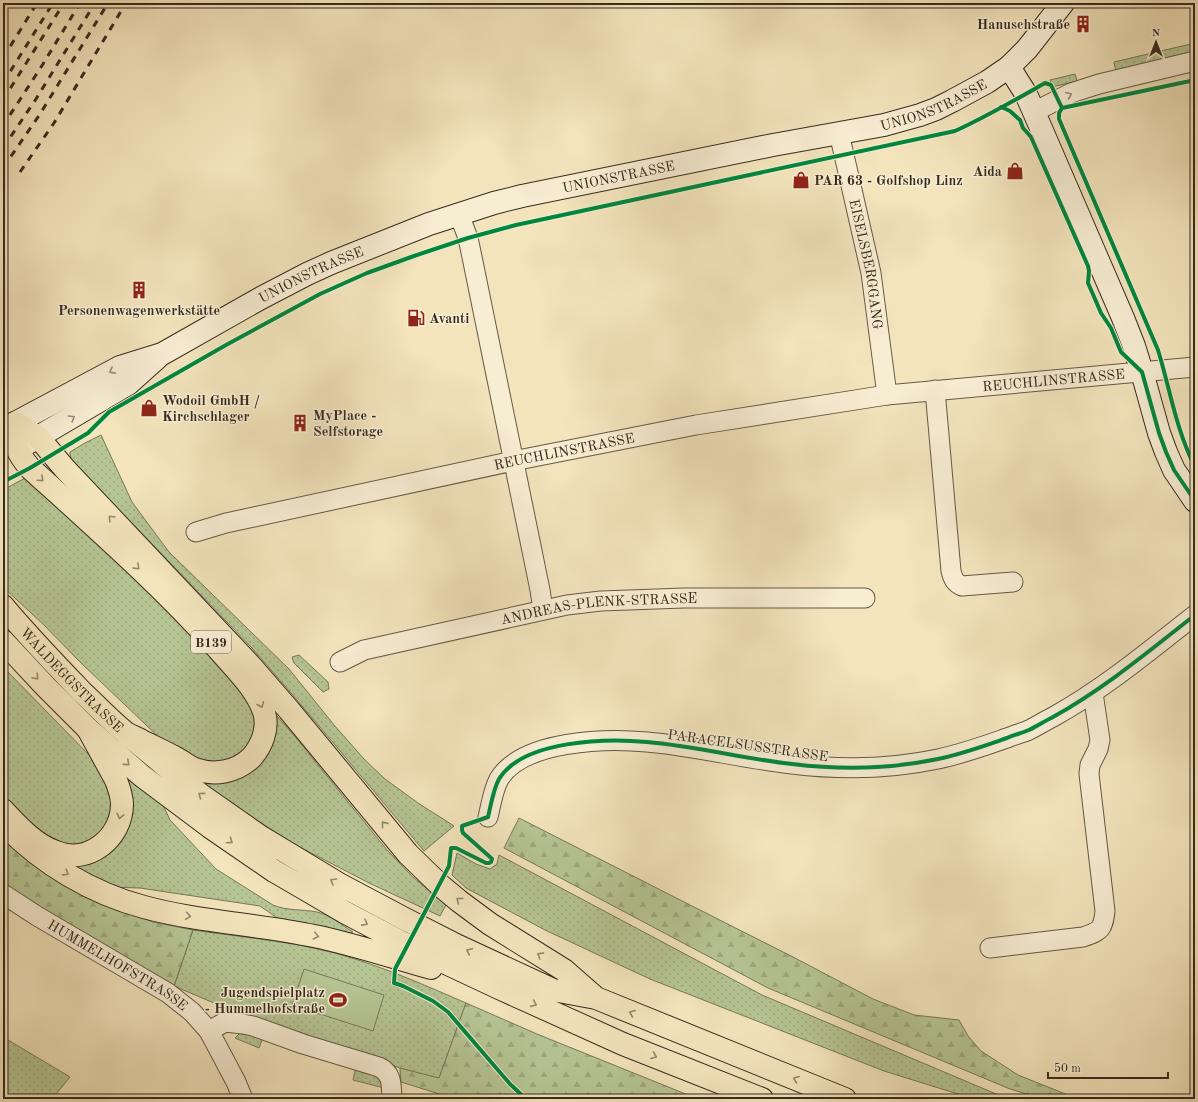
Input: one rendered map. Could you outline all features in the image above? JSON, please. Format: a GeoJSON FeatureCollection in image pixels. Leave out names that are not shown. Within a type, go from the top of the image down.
{"type":"FeatureCollection","features":[{"type":"Feature","properties":{"kind":"main road","name":"UNIONSTRASSE"},"geometry":{"type":"LineString","coordinates":[[10,453],[128,384],[162,354],[261,298],[307,274],[392,238],[494,203],[774,145],[884,125],[905,120],[936,109],[987,82],[1009,67],[1027,49],[1063,3]]}},
{"type":"Feature","properties":{"kind":"main road"},"geometry":{"type":"LineString","coordinates":[[1009,67],[1026,94],[1123,318],[1142,372],[1159,433],[1166,452],[1174,470],[1195,501]]}},
{"type":"Feature","properties":{"kind":"main road","name":"UNIONSTRASSE"},"geometry":{"type":"LineString","coordinates":[[9,426],[120,367],[162,354]]}},
{"type":"Feature","properties":{"kind":"main road"},"geometry":{"type":"LineString","coordinates":[[9,426],[24,428],[38,438],[65,469],[250,666],[289,710],[408,854],[425,872],[440,886],[490,924],[564,970],[596,998]]}},
{"type":"Feature","properties":{"kind":"main road"},"geometry":{"type":"LineString","coordinates":[[9,426],[14,433],[10,453]]}},
{"type":"Feature","properties":{"kind":"main road","name":"B139"},"geometry":{"type":"LineString","coordinates":[[10,453],[30,468],[87,519],[201,630],[244,678],[256,694],[266,718],[266,726],[258,750],[243,764],[226,772],[196,769],[127,734]]}},
{"type":"Feature","properties":{"kind":"main road","name":"WALDEGGSTRASSE"},"geometry":{"type":"LineString","coordinates":[[3,606],[57,667],[127,734]]}},
{"type":"Feature","properties":{"kind":"main road","name":"WALDEGGSTRASSE"},"geometry":{"type":"LineString","coordinates":[[3,641],[88,729]]}},
{"type":"Feature","properties":{"kind":"main road"},"geometry":{"type":"LineString","coordinates":[[3,810],[30,836],[46,848],[56,853],[83,855],[103,845],[118,825],[121,814],[121,797],[116,780],[88,729]]}},
{"type":"Feature","properties":{"kind":"main road"},"geometry":{"type":"LineString","coordinates":[[88,729],[142,776],[210,827],[274,871],[352,916],[410,946],[499,988],[624,1044],[762,1099]]}},
{"type":"Feature","properties":{"kind":"main road"},"geometry":{"type":"LineString","coordinates":[[127,734],[207,799],[261,837],[339,884],[458,946],[554,990],[596,998],[845,1099]]}},
{"type":"Feature","properties":{"kind":"main road"},"geometry":{"type":"LineString","coordinates":[[3,823],[31,849],[54,865],[80,882],[110,896],[144,907],[178,915],[314,936],[356,946],[499,988]]}},
{"type":"Feature","properties":{"kind":"street"},"geometry":{"type":"LineString","coordinates":[[1034,112],[1071,93],[1099,84],[1195,61]]}},
{"type":"Feature","properties":{"kind":"street","name":"EISELSBERGGANG"},"geometry":{"type":"LineString","coordinates":[[839,133],[871,273],[887,395]]}},
{"type":"Feature","properties":{"kind":"street"},"geometry":{"type":"LineString","coordinates":[[459,214],[468,238],[543,610]]}},
{"type":"Feature","properties":{"kind":"street","name":"REUCHLINSTRASSE"},"geometry":{"type":"LineString","coordinates":[[196,532],[226,523],[513,461],[696,425],[887,395],[1195,367]]}},
{"type":"Feature","properties":{"kind":"street"},"geometry":{"type":"LineString","coordinates":[[935,390],[952,578],[956,584],[962,586],[1013,582]]}},
{"type":"Feature","properties":{"kind":"street","name":"ANDREAS-PLENK-STRASSE"},"geometry":{"type":"LineString","coordinates":[[340,662],[364,650],[543,610],[584,603],[684,598],[864,598]]}},
{"type":"Feature","properties":{"kind":"street","name":"PARACELSUSSTRASSE"},"geometry":{"type":"LineString","coordinates":[[488,817],[494,791],[499,779],[512,766],[534,752],[565,745],[602,742],[645,742],[791,764],[837,768],[904,765],[939,759],[981,747],[1029,730],[1077,704],[1116,678],[1195,615]]}},
{"type":"Feature","properties":{"kind":"street"},"geometry":{"type":"LineString","coordinates":[[990,948],[1084,937],[1096,933],[1103,924],[1105,911],[1089,774],[1090,765],[1098,749],[1100,740],[1093,693]]}},
{"type":"Feature","properties":{"kind":"street","name":"HUMMELHOFSTRASSE"},"geometry":{"type":"LineString","coordinates":[[3,894],[37,916],[168,993],[192,1012],[209,1031],[236,1082],[243,1099]]}},
{"type":"Feature","properties":{"kind":"street"},"geometry":{"type":"LineString","coordinates":[[209,1031],[225,1022],[253,1026],[310,1046],[379,1067],[388,1073],[391,1083],[392,1099]]}},
{"type":"Feature","properties":{"kind":"green space"},"geometry":{"type":"Polygon","coordinates":[[[1195,43],[1195,54],[1116,72],[1114,62],[1195,43]]]}},
{"type":"Feature","properties":{"kind":"green space"},"geometry":{"type":"Polygon","coordinates":[[[1075,74],[1077,81],[1052,87],[1050,80],[1075,74]]]}},
{"type":"Feature","properties":{"kind":"green space"},"geometry":{"type":"Polygon","coordinates":[[[101,435],[132,502],[169,552],[289,669],[334,725],[364,759],[385,779],[418,803],[454,826],[424,851],[252,648],[72,461],[70,452],[101,435]]]}},
{"type":"Feature","properties":{"kind":"green space"},"geometry":{"type":"Polygon","coordinates":[[[27,477],[181,621],[254,706],[256,731],[246,748],[236,757],[223,762],[198,761],[165,743],[3,587],[3,490],[27,477]]]}},
{"type":"Feature","properties":{"kind":"green space"},"geometry":{"type":"Polygon","coordinates":[[[299,655],[328,682],[329,689],[323,692],[294,663],[292,657],[299,655]]]}},
{"type":"Feature","properties":{"kind":"green space"},"geometry":{"type":"Polygon","coordinates":[[[3,667],[93,759],[111,791],[112,813],[102,834],[77,847],[45,840],[3,799],[3,667]]]}},
{"type":"Feature","properties":{"kind":"green space"},"geometry":{"type":"Polygon","coordinates":[[[275,714],[387,850],[413,877],[446,905],[440,916],[369,883],[294,844],[241,810],[197,779],[223,780],[275,714]]]}},
{"type":"Feature","properties":{"kind":"green space"},"geometry":{"type":"Polygon","coordinates":[[[126,776],[163,805],[170,820],[216,869],[273,905],[322,913],[336,920],[353,932],[349,933],[280,920],[260,906],[140,888],[110,887],[70,866],[94,861],[126,776]]]}},
{"type":"Feature","properties":{"kind":"green space"},"geometry":{"type":"Polygon","coordinates":[[[519,818],[873,999],[914,1015],[959,1020],[968,1036],[981,1051],[1018,1075],[1078,1099],[1043,1099],[1010,1089],[768,988],[504,848],[519,818]]]}},
{"type":"Feature","properties":{"kind":"green space"},"geometry":{"type":"Polygon","coordinates":[[[3,832],[58,879],[107,906],[153,922],[193,930],[174,986],[65,924],[3,884],[3,832]]]}},
{"type":"Feature","properties":{"kind":"green space"},"geometry":{"type":"Polygon","coordinates":[[[457,853],[476,864],[490,869],[497,864],[499,855],[762,995],[1008,1099],[974,1099],[884,1071],[650,979],[545,930],[466,888],[452,875],[457,853]]]}},
{"type":"Feature","properties":{"kind":"green space"},"geometry":{"type":"Polygon","coordinates":[[[193,930],[295,944],[335,953],[397,974],[466,1003],[439,1079],[400,1068],[347,1049],[254,1020],[174,986],[193,930]]]}},
{"type":"Feature","properties":{"kind":"green space","name":"Jugendspielplatz - Hummelhofstraße"},"geometry":{"type":"Polygon","coordinates":[[[304,969],[384,995],[373,1031],[292,1005],[304,969]]]}},
{"type":"Feature","properties":{"kind":"green space"},"geometry":{"type":"Polygon","coordinates":[[[466,1003],[537,1034],[698,1099],[455,1099],[401,1082],[400,1068],[439,1078],[466,1003]]]}},
{"type":"Feature","properties":{"kind":"green space"},"geometry":{"type":"Polygon","coordinates":[[[244,1032],[264,1035],[259,1048],[235,1038],[244,1032]]]}},
{"type":"Feature","properties":{"kind":"green space"},"geometry":{"type":"Polygon","coordinates":[[[3,1037],[70,1077],[52,1099],[10,1099],[3,1096],[3,1037]]]}},
{"type":"Feature","properties":{"kind":"green space"},"geometry":{"type":"Polygon","coordinates":[[[356,1067],[379,1074],[384,1088],[353,1080],[356,1067]]]}},
{"type":"Feature","properties":{"kind":"railway"},"geometry":{"type":"LineString","coordinates":[[3,58],[37,3]]}},
{"type":"Feature","properties":{"kind":"railway"},"geometry":{"type":"LineString","coordinates":[[3,83],[53,3]]}},
{"type":"Feature","properties":{"kind":"railway"},"geometry":{"type":"LineString","coordinates":[[3,100],[64,3]]}},
{"type":"Feature","properties":{"kind":"railway"},"geometry":{"type":"LineString","coordinates":[[10,115],[80,3]]}},
{"type":"Feature","properties":{"kind":"railway"},"geometry":{"type":"LineString","coordinates":[[3,148],[36,99],[95,3]]}},
{"type":"Feature","properties":{"kind":"railway"},"geometry":{"type":"LineString","coordinates":[[3,168],[40,114],[108,3]]}},
{"type":"Feature","properties":{"kind":"railway"},"geometry":{"type":"LineString","coordinates":[[20,172],[54,123],[126,3]]}},
{"type":"Feature","properties":{"kind":"railway"},"geometry":{"type":"LineString","coordinates":[[3,125],[13,110]]}},
{"type":"Feature","properties":{"kind":"cycle path"},"geometry":{"type":"LineString","coordinates":[[1195,80],[1062,108],[1059,113],[1059,119],[1158,350],[1178,424],[1188,453],[1195,467]]}},
{"type":"Feature","properties":{"kind":"cycle path"},"geometry":{"type":"LineString","coordinates":[[3,482],[30,468],[88,433],[109,412],[226,345],[320,294],[367,273],[414,256],[468,238],[516,225],[955,131],[1045,83],[1051,85],[1062,108]]}},
{"type":"Feature","properties":{"kind":"cycle path"},"geometry":{"type":"LineString","coordinates":[[1001,107],[1010,111],[1020,120],[1023,128],[1031,137],[1088,266],[1088,283],[1101,313],[1111,328],[1121,352],[1142,372],[1159,433],[1166,452],[1174,470],[1195,501]]}},
{"type":"Feature","properties":{"kind":"cycle path"},"geometry":{"type":"LineString","coordinates":[[526,1099],[510,1084],[448,1012],[433,1001],[394,983],[395,969],[449,866],[451,848],[456,848],[486,863],[491,862],[492,859],[463,833],[462,826],[488,817],[497,783],[511,766],[527,756],[546,749],[567,744],[610,741],[665,744],[774,762],[810,766],[866,768],[902,765],[938,759],[973,750],[1024,732],[1053,717],[1091,694],[1195,615]]}},
{"type":"Feature","properties":{"kind":"place","name":"Hanuschstraße"},"geometry":{"type":"Point","coordinates":[1083,24]}},
{"type":"Feature","properties":{"kind":"place","name":"Aida"},"geometry":{"type":"Point","coordinates":[1015,171]}},
{"type":"Feature","properties":{"kind":"place","name":"PAR 63 - Golfshop Linz"},"geometry":{"type":"Point","coordinates":[801,180]}},
{"type":"Feature","properties":{"kind":"place","name":"Personenwagenwerkstätte"},"geometry":{"type":"Point","coordinates":[139,290]}},
{"type":"Feature","properties":{"kind":"place","name":"Avanti"},"geometry":{"type":"Point","coordinates":[416,318]}},
{"type":"Feature","properties":{"kind":"place","name":"Wodoil GmbH / Kirchschlager"},"geometry":{"type":"Point","coordinates":[149,408]}},
{"type":"Feature","properties":{"kind":"place","name":"MyPlace - Selfstorage"},"geometry":{"type":"Point","coordinates":[300,423]}},
{"type":"Feature","properties":{"kind":"place","name":"Jugendspielplatz - Hummelhofstraße"},"geometry":{"type":"Point","coordinates":[338,1000]}}]}
